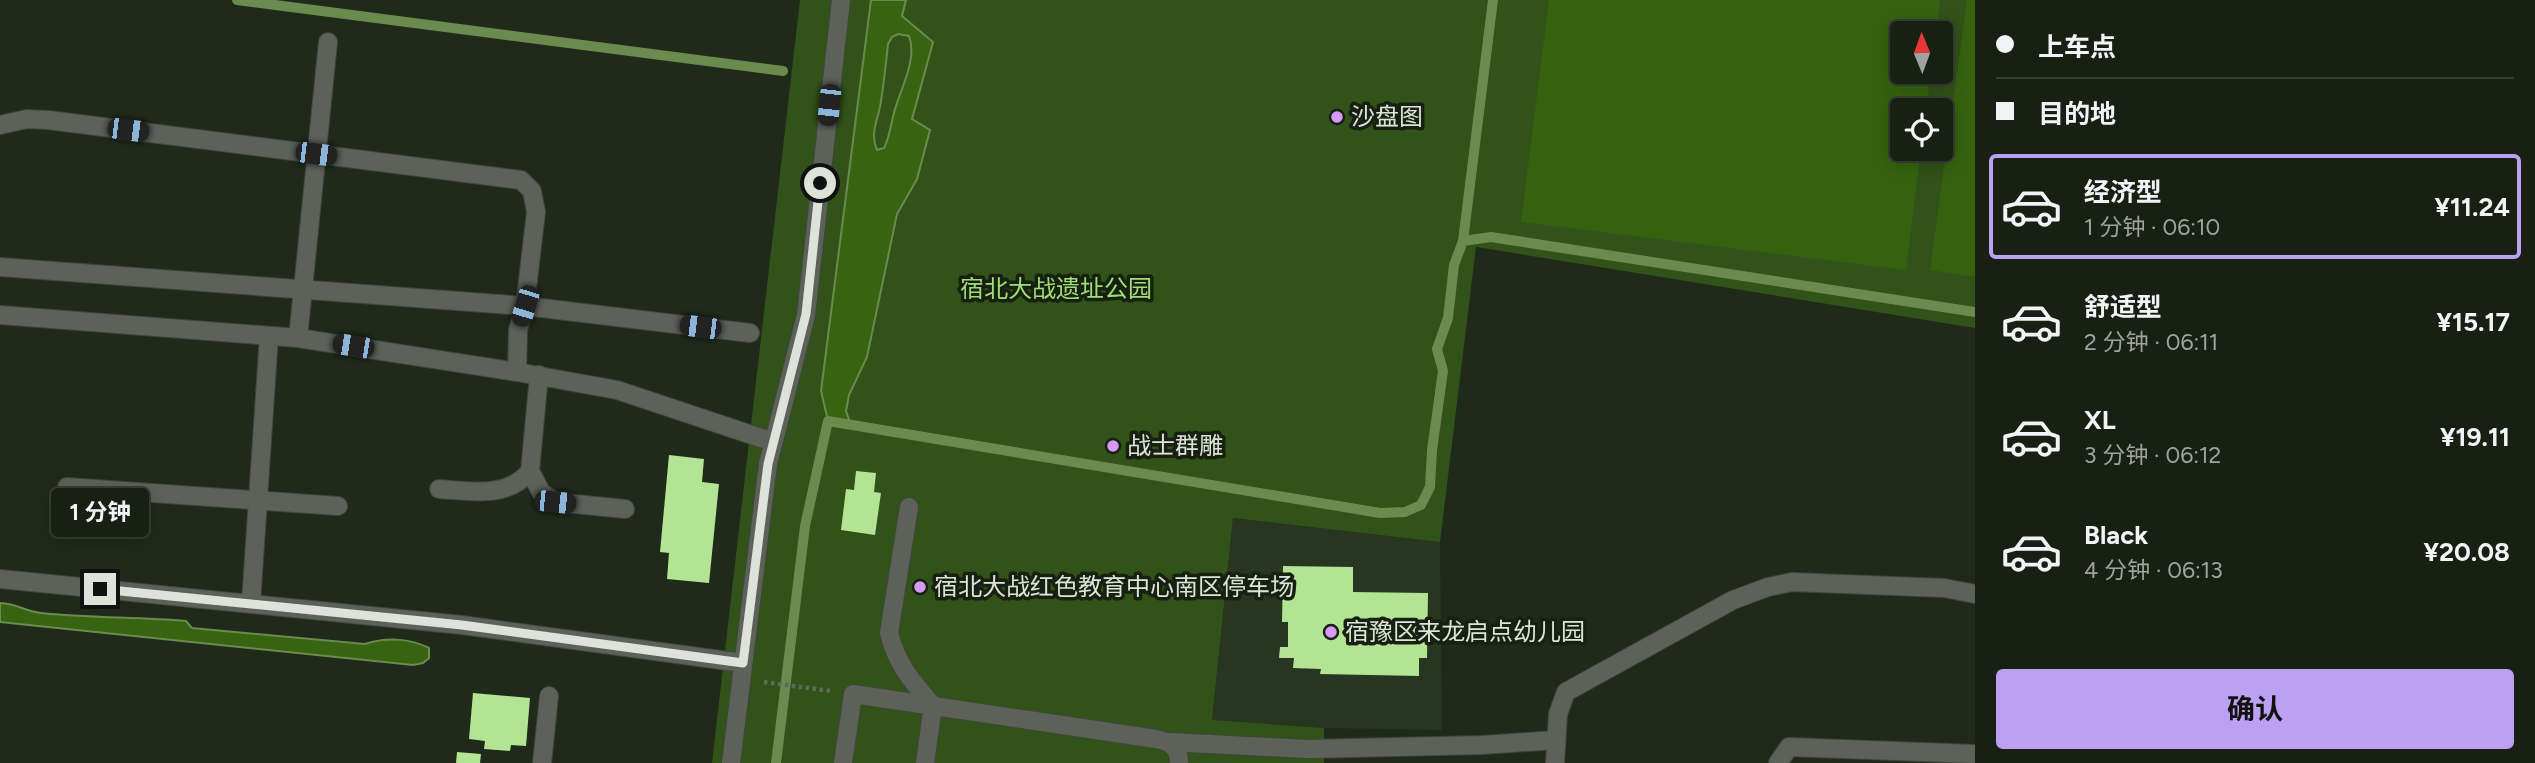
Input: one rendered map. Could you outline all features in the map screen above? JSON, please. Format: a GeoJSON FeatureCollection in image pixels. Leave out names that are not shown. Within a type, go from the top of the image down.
{"type":"FeatureCollection","features":[{"type":"Feature","properties":{"kind":"lane"},"geometry":{"type":"LineString","coordinates":[[731,763],[768,464],[806,314],[841,0]]}},
{"type":"Feature","properties":{"kind":"lane"},"geometry":{"type":"LineString","coordinates":[[298,338],[328,42]]}},
{"type":"Feature","properties":{"kind":"lane"},"geometry":{"type":"LineString","coordinates":[[0,125],[27,119],[48,120],[521,180],[532,191],[536,212],[525,306],[518,330],[517,372]]}},
{"type":"Feature","properties":{"kind":"lane"},"geometry":{"type":"LineString","coordinates":[[0,267],[525,306],[750,333]]}},
{"type":"Feature","properties":{"kind":"lane"},"geometry":{"type":"LineString","coordinates":[[0,315],[298,338],[538,375],[617,390],[774,442]]}},
{"type":"Feature","properties":{"kind":"lane"},"geometry":{"type":"LineString","coordinates":[[251,603],[269,336]]}},
{"type":"Feature","properties":{"kind":"lane"},"geometry":{"type":"LineString","coordinates":[[439,489],[493,493],[521,483],[530,471],[538,375]]}},
{"type":"Feature","properties":{"kind":"lane"},"geometry":{"type":"LineString","coordinates":[[530,471],[541,492],[555,502],[625,509]]}},
{"type":"Feature","properties":{"kind":"lane"},"geometry":{"type":"LineString","coordinates":[[67,487],[338,506]]}},
{"type":"Feature","properties":{"kind":"lane"},"geometry":{"type":"LineString","coordinates":[[909,508],[889,633],[903,670],[933,706],[925,763]]}},
{"type":"Feature","properties":{"kind":"lane"},"geometry":{"type":"LineString","coordinates":[[0,579],[462,625],[743,663]]}},
{"type":"Feature","properties":{"kind":"lane"},"geometry":{"type":"LineString","coordinates":[[1555,763],[1558,713],[1566,692],[1733,600],[1791,582],[1944,588],[1975,594]]}},
{"type":"Feature","properties":{"kind":"lane"},"geometry":{"type":"LineString","coordinates":[[843,763],[853,694],[1170,742],[1308,749],[1482,745],[1556,740]]}},
{"type":"Feature","properties":{"kind":"lane"},"geometry":{"type":"LineString","coordinates":[[542,763],[549,696]]}},
{"type":"Feature","properties":{"kind":"lane"},"geometry":{"type":"LineString","coordinates":[[1170,742],[1179,752],[1178,763]]}},
{"type":"Feature","properties":{"kind":"lane"},"geometry":{"type":"LineString","coordinates":[[1778,763],[1789,747],[1975,754]]}},
{"type":"Feature","properties":{"kind":"path"},"geometry":{"type":"LineString","coordinates":[[770,683],[800,687]]}},
{"type":"Feature","properties":{"kind":"shaded area"},"geometry":{"type":"Polygon","coordinates":[[[871,0],[906,0],[902,16],[933,42],[912,119],[930,130],[917,179],[897,214],[867,357],[849,395],[846,411],[851,425],[828,421],[821,391],[871,0]],[[898,34],[892,37],[888,44],[881,101],[874,131],[877,150],[884,148],[886,143],[908,71],[911,53],[909,36],[898,34]]]}},
{"type":"Feature","properties":{"kind":"shaded area"},"geometry":{"type":"Polygon","coordinates":[[[1549,0],[1940,0],[1937,21],[1890,21],[1890,84],[1929,84],[1928,98],[1890,98],[1890,161],[1920,161],[1906,270],[1521,222],[1549,0]]]}},
{"type":"Feature","properties":{"kind":"shaded area"},"geometry":{"type":"Polygon","coordinates":[[[1967,0],[1975,0],[1975,277],[1930,270],[1945,161],[1953,161],[1953,102],[1967,0]]]}},
{"type":"Feature","properties":{"kind":"shaded area","name":"宿豫区来龙启点幼儿园"},"geometry":{"type":"Polygon","coordinates":[[[1233,518],[1440,542],[1442,730],[1324,728],[1212,721],[1233,518]]]}},
{"type":"Feature","properties":{"kind":"shaded area"},"geometry":{"type":"Polygon","coordinates":[[[0,603],[41,613],[186,621],[192,628],[365,644],[381,640],[405,640],[429,648],[429,658],[423,663],[413,665],[0,622],[0,603]]]}},
{"type":"Feature","properties":{"kind":"green space","name":"宿北大战遗址公园"},"geometry":{"type":"Polygon","coordinates":[[[800,0],[1975,0],[1975,328],[1476,247],[1440,542],[1233,518],[1212,720],[1324,728],[1324,763],[712,763],[800,0]]]}},
{"type":"Feature","properties":{"kind":"building"},"geometry":{"type":"Polygon","coordinates":[[[669,455],[704,459],[702,482],[719,484],[709,583],[667,579],[669,553],[660,552],[669,455]]]}},
{"type":"Feature","properties":{"kind":"building"},"geometry":{"type":"Polygon","coordinates":[[[856,471],[876,473],[874,492],[881,493],[875,535],[841,530],[846,489],[854,490],[856,471]]]}},
{"type":"Feature","properties":{"kind":"building"},"geometry":{"type":"Polygon","coordinates":[[[1283,566],[1353,567],[1353,592],[1428,593],[1427,658],[1419,658],[1419,676],[1320,674],[1321,669],[1293,668],[1294,658],[1279,658],[1280,647],[1288,647],[1288,622],[1282,622],[1283,566]]]}},
{"type":"Feature","properties":{"kind":"building"},"geometry":{"type":"Polygon","coordinates":[[[473,693],[530,698],[526,746],[511,745],[510,751],[484,749],[485,741],[469,739],[473,693]]]}},
{"type":"Feature","properties":{"kind":"building"},"geometry":{"type":"Polygon","coordinates":[[[457,752],[481,754],[480,763],[456,763],[457,752]]]}},
{"type":"Feature","properties":{"kind":"waterway"},"geometry":{"type":"LineString","coordinates":[[237,0],[783,71]]}},
{"type":"Feature","properties":{"kind":"waterway"},"geometry":{"type":"LineString","coordinates":[[1463,241],[1493,0]]}},
{"type":"Feature","properties":{"kind":"waterway"},"geometry":{"type":"LineString","coordinates":[[776,763],[805,526],[828,421],[1380,513],[1405,512],[1421,505],[1430,487],[1432,450],[1443,371],[1437,349],[1448,318],[1454,265],[1463,241],[1491,237],[1975,312]]}},
{"type":"Feature","properties":{"kind":"place","name":"沙盘图"},"geometry":{"type":"Point","coordinates":[1337,117]}},
{"type":"Feature","properties":{"kind":"place","name":"战士群雕"},"geometry":{"type":"Point","coordinates":[1113,446]}},
{"type":"Feature","properties":{"kind":"place","name":"宿北大战红色教育中心南区停车场"},"geometry":{"type":"Point","coordinates":[920,587]}},
{"type":"Feature","properties":{"kind":"place","name":"宿豫区来龙启点幼儿园"},"geometry":{"type":"Point","coordinates":[1331,632]}},
{"type":"Feature","properties":{"kind":"route"},"geometry":{"type":"LineString","coordinates":[[100,589],[462,625],[743,663],[768,464],[806,314],[820,183]]}}]}
